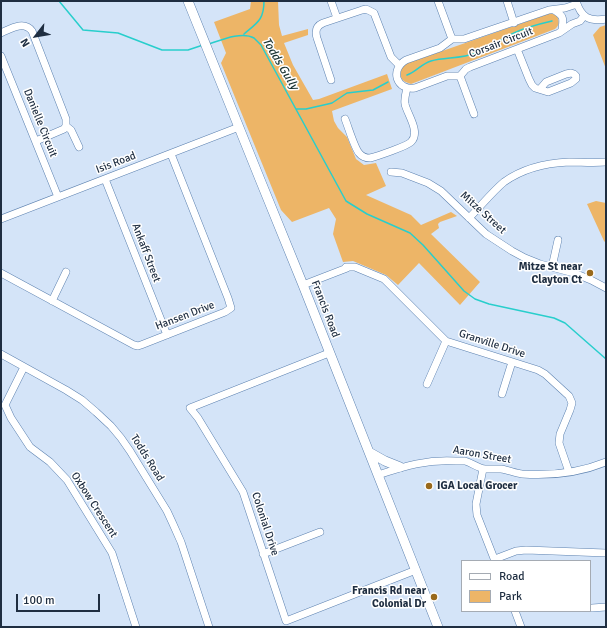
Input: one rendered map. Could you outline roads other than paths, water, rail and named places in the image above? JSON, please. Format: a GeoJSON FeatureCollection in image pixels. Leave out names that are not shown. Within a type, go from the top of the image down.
{"type":"FeatureCollection","features":[{"type":"Feature","properties":{"kind":"main road","name":"Francis Road"},"geometry":{"type":"LineString","coordinates":[[188,1],[303,285],[438,627]]}},
{"type":"Feature","properties":{"kind":"main road"},"geometry":{"type":"LineString","coordinates":[[369,452],[400,467]]}},
{"type":"Feature","properties":{"kind":"street"},"geometry":{"type":"LineString","coordinates":[[331,1],[337,18]]}},
{"type":"Feature","properties":{"kind":"street"},"geometry":{"type":"LineString","coordinates":[[438,1],[452,39]]}},
{"type":"Feature","properties":{"kind":"street"},"geometry":{"type":"LineString","coordinates":[[507,1],[514,23]]}},
{"type":"Feature","properties":{"kind":"street"},"geometry":{"type":"LineString","coordinates":[[562,30],[565,8],[576,3],[581,13],[587,18],[594,20],[606,19]]}},
{"type":"Feature","properties":{"kind":"street","name":"Corsair Circuit"},"geometry":{"type":"LineString","coordinates":[[399,64],[440,48],[452,39],[464,40],[549,10],[565,8]]}},
{"type":"Feature","properties":{"kind":"street"},"geometry":{"type":"LineString","coordinates":[[332,80],[317,38],[317,28],[320,24],[362,10],[366,9],[374,13],[391,57],[399,64],[397,68],[397,76],[401,84],[407,88],[405,104],[414,128],[414,138],[409,144],[370,158],[363,157],[357,150],[345,118]]}},
{"type":"Feature","properties":{"kind":"street"},"geometry":{"type":"LineString","coordinates":[[554,10],[559,12],[566,23],[572,24],[580,21],[584,16]]}},
{"type":"Feature","properties":{"kind":"street","name":"Corsair Circuit"},"geometry":{"type":"LineString","coordinates":[[407,88],[415,88],[447,76],[460,76],[470,67],[558,33],[572,24]]}},
{"type":"Feature","properties":{"kind":"street"},"geometry":{"type":"LineString","coordinates":[[1,33],[20,25],[30,27],[66,119],[66,126],[64,129],[36,141]]}},
{"type":"Feature","properties":{"kind":"street"},"geometry":{"type":"LineString","coordinates":[[517,49],[532,85],[535,88],[540,89]]}},
{"type":"Feature","properties":{"kind":"street","name":"Danielle Circuit"},"geometry":{"type":"LineString","coordinates":[[1,56],[58,197]]}},
{"type":"Feature","properties":{"kind":"street"},"geometry":{"type":"LineString","coordinates":[[460,76],[474,114]]}},
{"type":"Feature","properties":{"kind":"street"},"geometry":{"type":"LineString","coordinates":[[66,126],[71,130],[79,147]]}},
{"type":"Feature","properties":{"kind":"street","name":"Isis Road"},"geometry":{"type":"LineString","coordinates":[[2,217],[239,127]]}},
{"type":"Feature","properties":{"kind":"street","name":"Hansen Drive"},"geometry":{"type":"LineString","coordinates":[[1,273],[138,346],[226,312],[231,308],[171,154]]}},
{"type":"Feature","properties":{"kind":"street"},"geometry":{"type":"LineString","coordinates":[[469,218],[504,182],[519,173],[534,168],[569,162],[606,162]]}},
{"type":"Feature","properties":{"kind":"street","name":"Mitze Street"},"geometry":{"type":"LineString","coordinates":[[391,172],[402,173],[428,183],[441,191],[486,234],[512,251],[540,264],[574,273],[606,288]]}},
{"type":"Feature","properties":{"kind":"street","name":"Ankaff Street"},"geometry":{"type":"LineString","coordinates":[[105,179],[167,335]]}},
{"type":"Feature","properties":{"kind":"street"},"geometry":{"type":"LineString","coordinates":[[552,267],[558,240]]}},
{"type":"Feature","properties":{"kind":"street","name":"Granville Drive"},"geometry":{"type":"LineString","coordinates":[[303,285],[348,268],[346,267],[355,267],[384,279],[446,341],[538,370],[545,374],[569,396],[572,403],[560,434],[559,443],[569,472]]}},
{"type":"Feature","properties":{"kind":"street"},"geometry":{"type":"LineString","coordinates":[[52,301],[66,272]]}},
{"type":"Feature","properties":{"kind":"street"},"geometry":{"type":"LineString","coordinates":[[427,384],[446,341]]}},
{"type":"Feature","properties":{"kind":"street","name":"Colonial Drive"},"geometry":{"type":"LineString","coordinates":[[330,353],[190,408],[198,418],[243,492],[286,621],[416,570]]}},
{"type":"Feature","properties":{"kind":"street","name":"Todds Road"},"geometry":{"type":"LineString","coordinates":[[1,354],[82,400],[121,438],[167,511],[181,542],[209,627]]}},
{"type":"Feature","properties":{"kind":"street"},"geometry":{"type":"LineString","coordinates":[[502,394],[512,362]]}},
{"type":"Feature","properties":{"kind":"street","name":"Oxbow Crescent"},"geometry":{"type":"LineString","coordinates":[[24,367],[3,406],[30,447],[50,462],[67,480],[112,553],[136,627]]}},
{"type":"Feature","properties":{"kind":"street","name":"Aaron Street"},"geometry":{"type":"LineString","coordinates":[[378,475],[400,467],[441,460],[464,461],[484,468],[500,469],[520,474],[538,475],[557,474],[586,469],[606,462]]}},
{"type":"Feature","properties":{"kind":"street"},"geometry":{"type":"LineString","coordinates":[[484,468],[476,504],[478,515],[495,560],[516,551],[526,550],[606,554]]}},
{"type":"Feature","properties":{"kind":"street"},"geometry":{"type":"LineString","coordinates":[[263,554],[320,532]]}},
{"type":"Feature","properties":{"kind":"street"},"geometry":{"type":"LineString","coordinates":[[592,608],[606,607]]}},
{"type":"Feature","properties":{"kind":"street"},"geometry":{"type":"LineString","coordinates":[[515,612],[521,627]]}},
{"type":"Feature","properties":{"kind":"waterway","name":"Todds Gully"},"geometry":{"type":"LineString","coordinates":[[59,1],[83,30],[118,33],[162,50],[188,50],[203,45]]}},
{"type":"Feature","properties":{"kind":"waterway"},"geometry":{"type":"LineString","coordinates":[[244,34],[256,24],[261,17],[263,13],[264,1]]}},
{"type":"Feature","properties":{"kind":"waterway"},"geometry":{"type":"LineString","coordinates":[[407,75],[431,61],[470,55],[486,49],[509,35],[552,21]]}},
{"type":"Feature","properties":{"kind":"waterway"},"geometry":{"type":"LineString","coordinates":[[209,44],[225,38],[244,35],[254,38],[261,45],[346,201],[367,214],[410,233],[423,245],[464,291],[475,299],[489,304],[554,318],[565,323],[606,359]]}},
{"type":"Feature","properties":{"kind":"waterway"},"geometry":{"type":"LineString","coordinates":[[296,109],[306,109],[332,103],[347,93],[373,90],[388,82]]}},
{"type":"Feature","properties":{"kind":"place","name":"Mitze St near Clayton Ct"},"geometry":{"type":"Point","coordinates":[590,273]}},
{"type":"Feature","properties":{"kind":"place","name":"IGA Local Grocer"},"geometry":{"type":"Point","coordinates":[429,486]}},
{"type":"Feature","properties":{"kind":"place","name":"Francis Rd near Colonial Dr"},"geometry":{"type":"Point","coordinates":[434,597]}}]}
